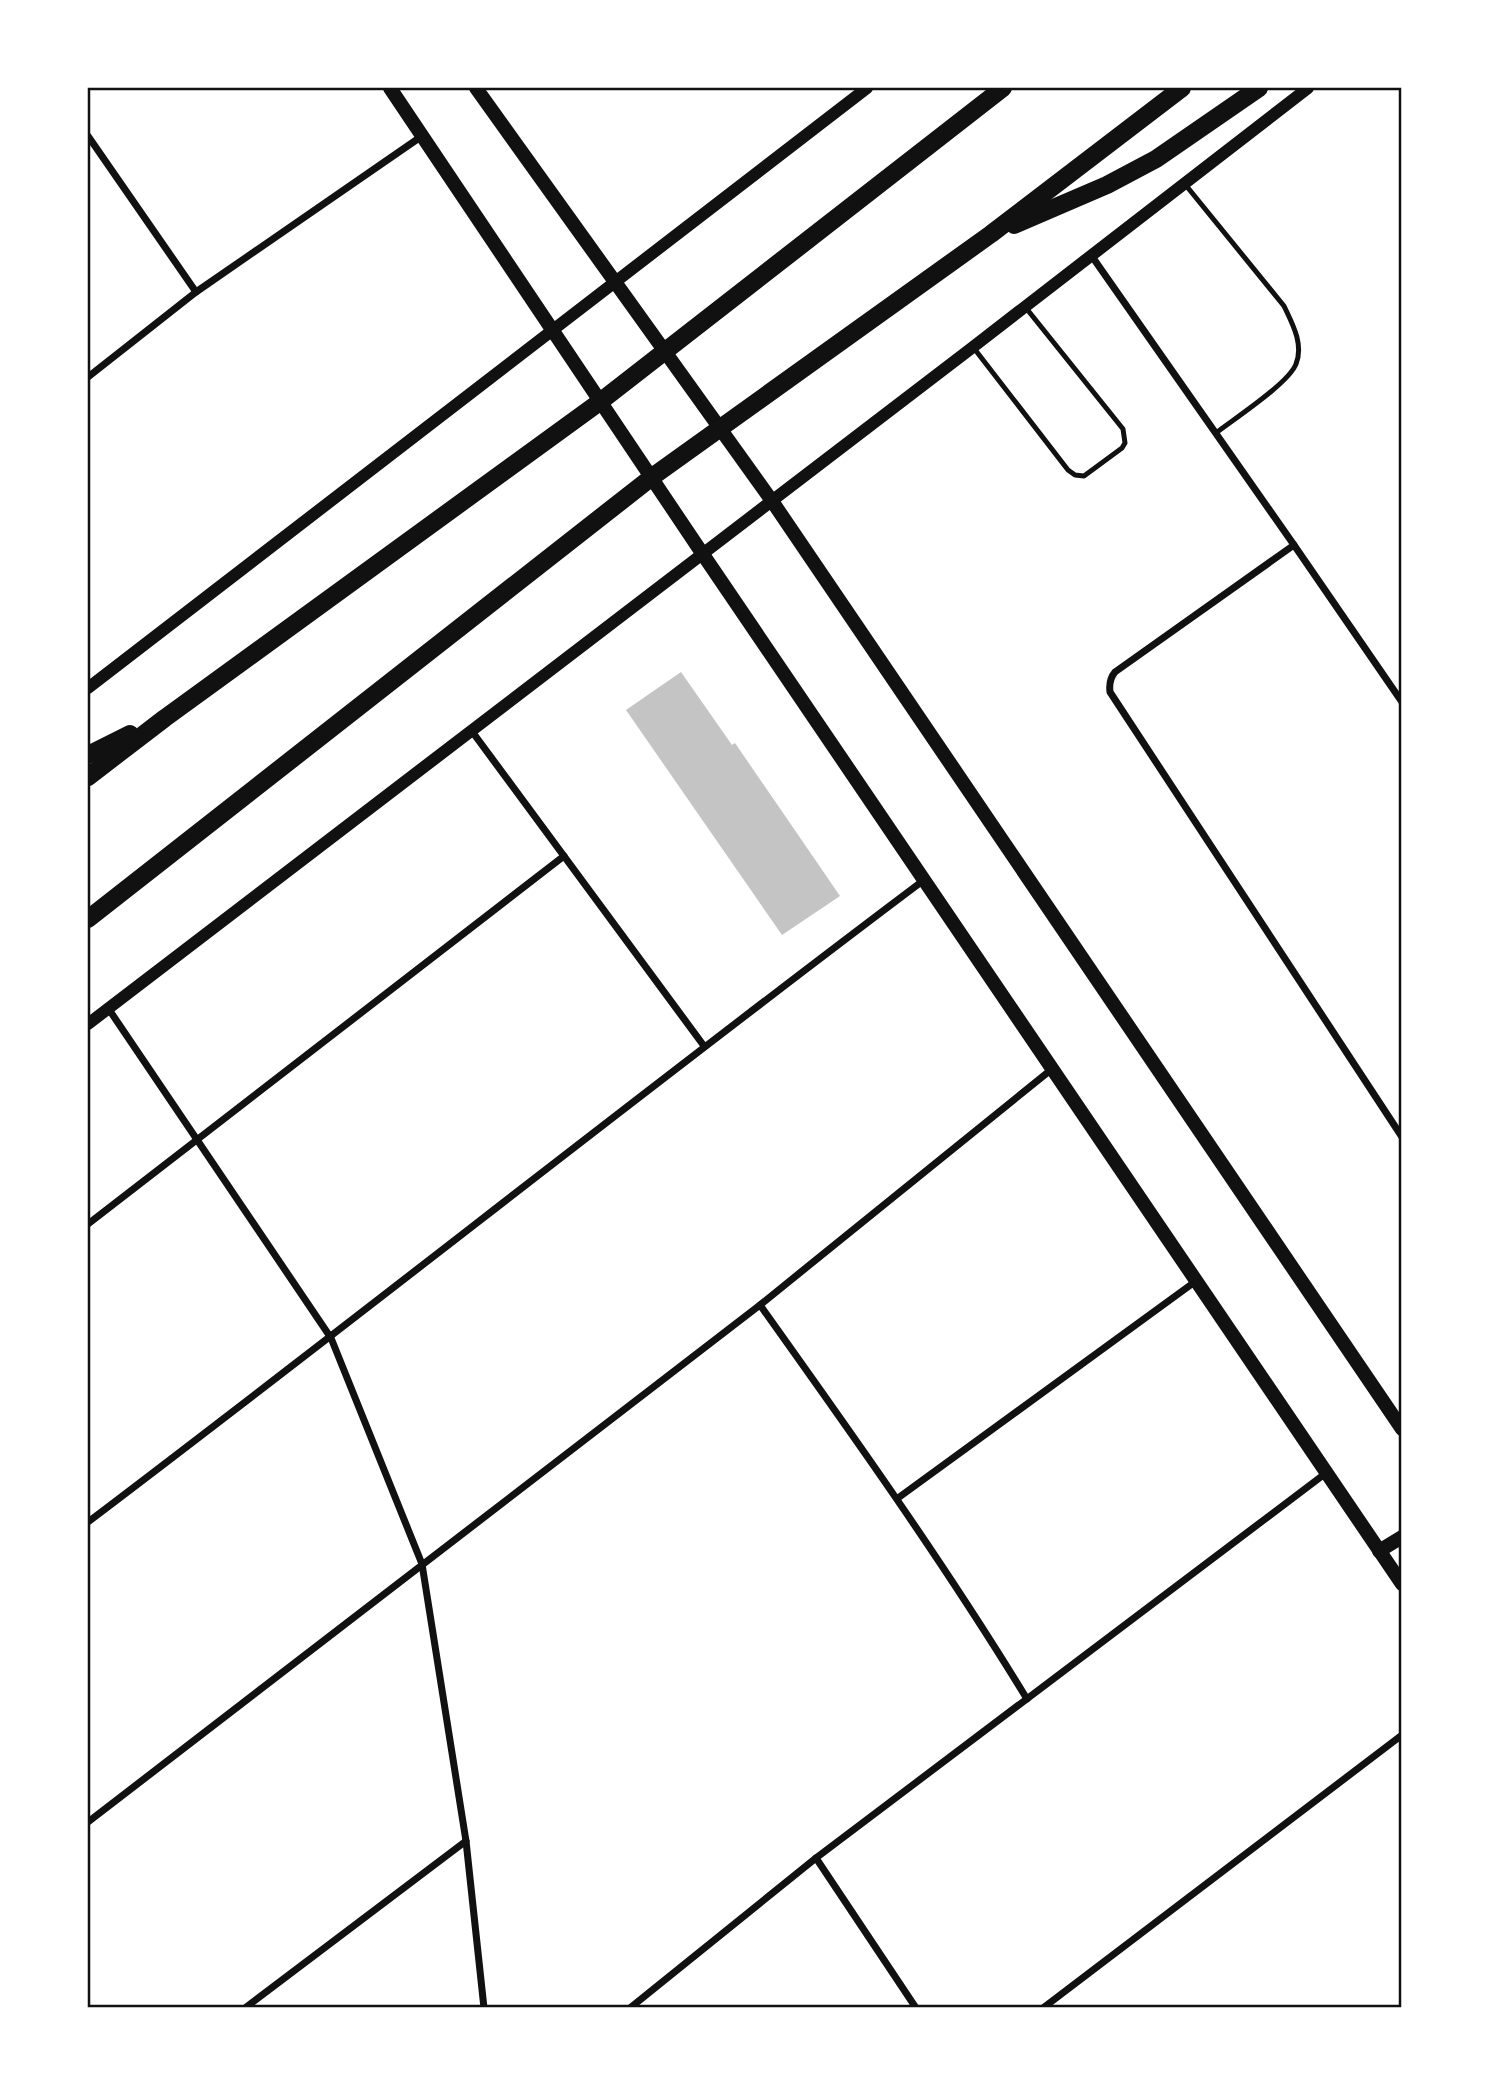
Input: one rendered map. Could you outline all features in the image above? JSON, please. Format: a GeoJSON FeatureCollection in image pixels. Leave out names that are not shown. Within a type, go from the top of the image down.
{"type":"FeatureCollection","features":[{"type":"Feature","properties":{"kind":"main road"},"geometry":{"type":"LineString","coordinates":[[390,88],[702,553],[1402,1584]]}},
{"type":"Feature","properties":{"kind":"main road"},"geometry":{"type":"LineString","coordinates":[[476,88],[772,500],[1402,1429]]}},
{"type":"Feature","properties":{"kind":"main road"},"geometry":{"type":"LineString","coordinates":[[88,777],[601,401],[1003,88]]}},
{"type":"Feature","properties":{"kind":"main road"},"geometry":{"type":"LineString","coordinates":[[91,917],[652,477],[991,234],[1182,88]]}},
{"type":"Feature","properties":{"kind":"main road"},"geometry":{"type":"LineString","coordinates":[[991,234],[1107,185],[1156,159],[1259,88]]}},
{"type":"Feature","properties":{"kind":"main road"},"geometry":{"type":"LineString","coordinates":[[88,755],[165,718]]}},
{"type":"Feature","properties":{"kind":"main road"},"geometry":{"type":"LineString","coordinates":[[1379,1551],[1402,1537]]}},
{"type":"Feature","properties":{"kind":"street"},"geometry":{"type":"LineString","coordinates":[[88,688],[867,88]]}},
{"type":"Feature","properties":{"kind":"street"},"geometry":{"type":"LineString","coordinates":[[88,1024],[1307,88]]}},
{"type":"Feature","properties":{"kind":"street"},"geometry":{"type":"LineString","coordinates":[[88,136],[196,292]]}},
{"type":"Feature","properties":{"kind":"street"},"geometry":{"type":"LineString","coordinates":[[88,377],[196,292],[422,136]]}},
{"type":"Feature","properties":{"kind":"street"},"geometry":{"type":"LineString","coordinates":[[1091,255],[1402,702]]}},
{"type":"Feature","properties":{"kind":"street"},"geometry":{"type":"LineString","coordinates":[[1294,545],[1115,672],[1111,677],[1110,692],[1402,1137]]}},
{"type":"Feature","properties":{"kind":"street"},"geometry":{"type":"LineString","coordinates":[[471,730],[704,1046]]}},
{"type":"Feature","properties":{"kind":"street"},"geometry":{"type":"LineString","coordinates":[[88,1224],[564,856]]}},
{"type":"Feature","properties":{"kind":"street"},"geometry":{"type":"LineString","coordinates":[[88,1522],[331,1338],[704,1046],[924,880]]}},
{"type":"Feature","properties":{"kind":"street"},"geometry":{"type":"LineString","coordinates":[[108,1009],[331,1338],[422,1564],[466,1842],[484,2007]]}},
{"type":"Feature","properties":{"kind":"street"},"geometry":{"type":"LineString","coordinates":[[88,1822],[760,1305],[1052,1069]]}},
{"type":"Feature","properties":{"kind":"street"},"geometry":{"type":"LineString","coordinates":[[898,1498],[1196,1281]]}},
{"type":"Feature","properties":{"kind":"street"},"geometry":{"type":"LineString","coordinates":[[760,1305],[898,1498],[1027,1699]]}},
{"type":"Feature","properties":{"kind":"street"},"geometry":{"type":"LineString","coordinates":[[630,2007],[816,1857],[1326,1473]]}},
{"type":"Feature","properties":{"kind":"street"},"geometry":{"type":"LineString","coordinates":[[1044,2007],[1402,1735]]}},
{"type":"Feature","properties":{"kind":"street"},"geometry":{"type":"LineString","coordinates":[[245,2007],[466,1842]]}},
{"type":"Feature","properties":{"kind":"street"},"geometry":{"type":"LineString","coordinates":[[816,1857],[916,2007]]}},
{"type":"Feature","properties":{"kind":"lane"},"geometry":{"type":"LineString","coordinates":[[1184,183],[1283,306],[1294,326],[1298,343],[1296,363],[1286,378],[1216,433]]}},
{"type":"Feature","properties":{"kind":"lane"},"geometry":{"type":"LineString","coordinates":[[973,347],[1068,470],[1075,475],[1084,476],[1122,448],[1125,443],[1123,429],[1025,306]]}},
{"type":"Feature","properties":{"kind":"building"},"geometry":{"type":"Polygon","coordinates":[[[681,672],[732,745],[735,743],[840,896],[782,935],[626,710],[681,672]]]}}]}
